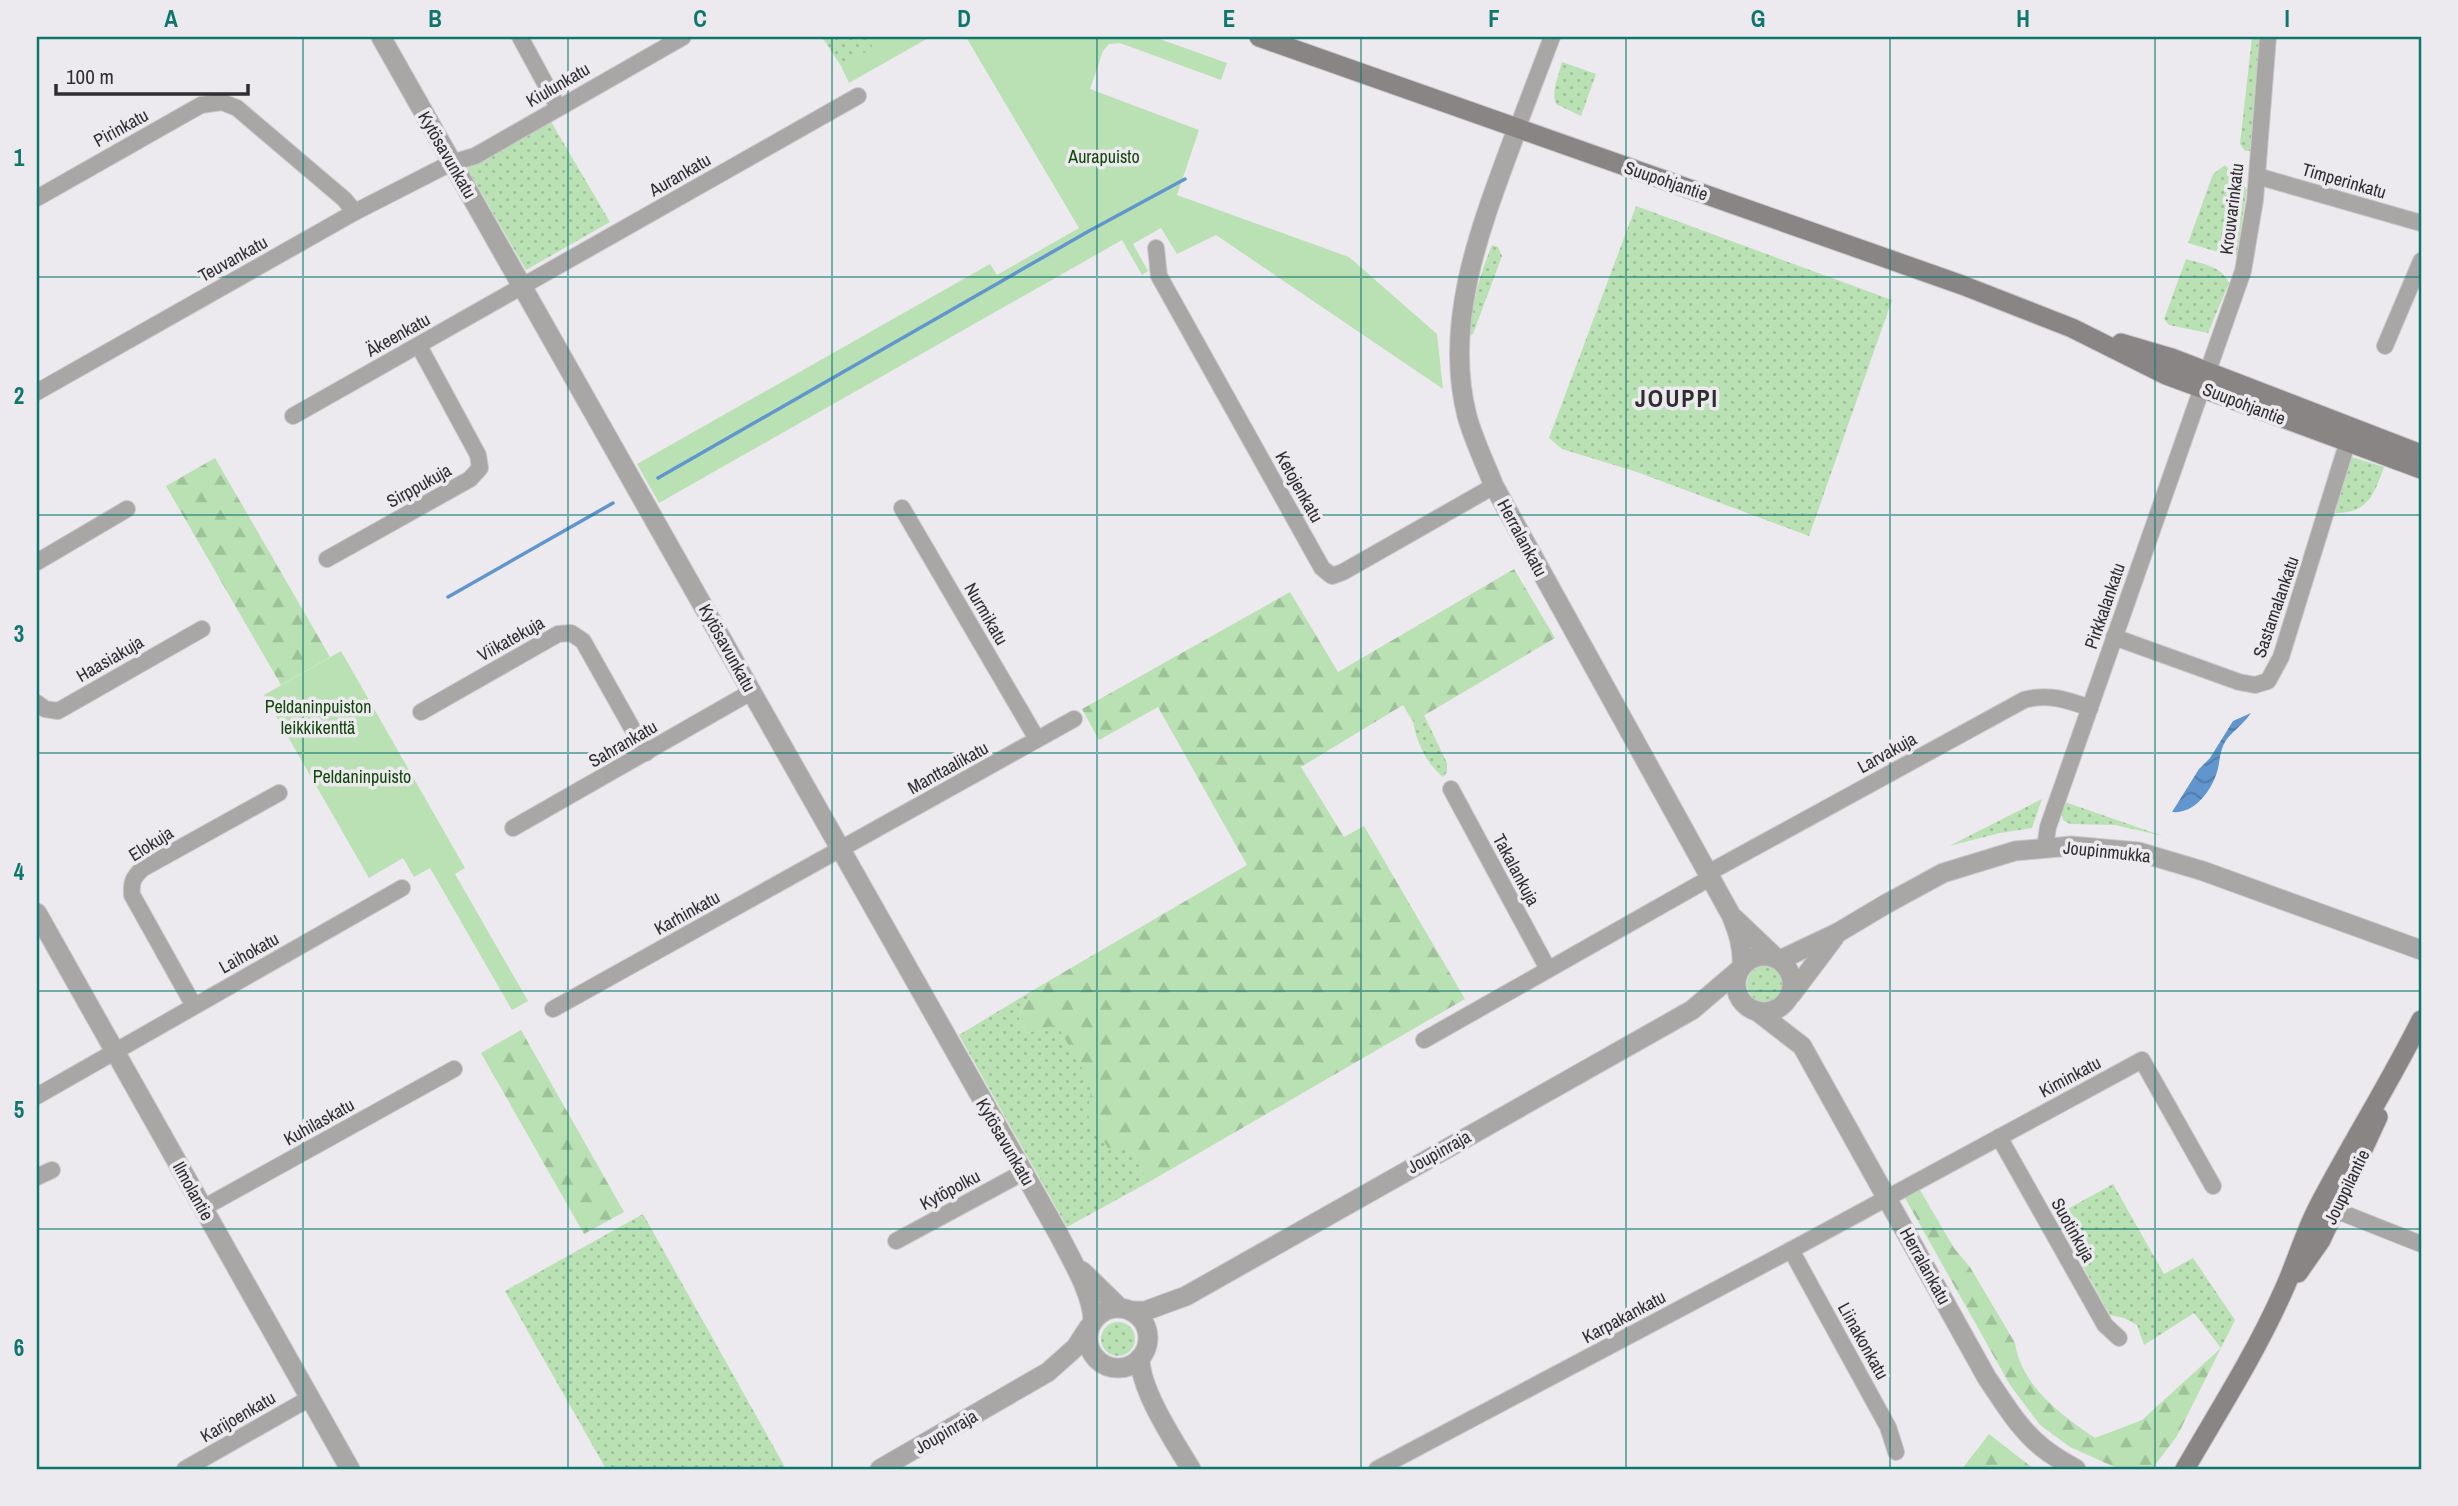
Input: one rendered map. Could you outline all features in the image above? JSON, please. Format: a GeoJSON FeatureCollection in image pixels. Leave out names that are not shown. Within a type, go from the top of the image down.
{"type":"FeatureCollection","features":[{"type":"Feature","properties":{"kind":"main road","name":"Suupohjantie"},"geometry":{"type":"LineString","coordinates":[[1259,37],[1962,285],[2072,328],[2172,358],[2205,379],[2349,435],[2421,469]]}},
{"type":"Feature","properties":{"kind":"main road","name":"Suupohjantie"},"geometry":{"type":"LineString","coordinates":[[2349,435],[2421,454]]}},
{"type":"Feature","properties":{"kind":"main road","name":"Jouppilantie"},"geometry":{"type":"LineString","coordinates":[[2185,1469],[2222,1409],[2282,1296],[2305,1232],[2328,1207],[2356,1137],[2396,1070],[2421,1020]]}},
{"type":"Feature","properties":{"kind":"main road","name":"Jouppilantie"},"geometry":{"type":"LineString","coordinates":[[2200,1469],[2222,1409]]}},
{"type":"Feature","properties":{"kind":"street","name":"Kytösavunkatu"},"geometry":{"type":"LineString","coordinates":[[381,37],[1072,1260],[1093,1309],[1091,1323]]}},
{"type":"Feature","properties":{"kind":"street"},"geometry":{"type":"LineString","coordinates":[[520,37],[558,107]]}},
{"type":"Feature","properties":{"kind":"street","name":"Kiulunkatu"},"geometry":{"type":"LineString","coordinates":[[451,163],[475,156],[683,37]]}},
{"type":"Feature","properties":{"kind":"street"},"geometry":{"type":"LineString","coordinates":[[1517,129],[1552,37]]}},
{"type":"Feature","properties":{"kind":"street","name":"Krouvarinkatu"},"geometry":{"type":"LineString","coordinates":[[2205,379],[2243,271],[2257,176],[2268,37]]}},
{"type":"Feature","properties":{"kind":"street","name":"Aurankatu"},"geometry":{"type":"LineString","coordinates":[[522,287],[858,96]]}},
{"type":"Feature","properties":{"kind":"street","name":"Pirinkatu"},"geometry":{"type":"LineString","coordinates":[[37,198],[201,105],[222,102],[237,108],[344,199],[355,212]]}},
{"type":"Feature","properties":{"kind":"street","name":"Herralankatu"},"geometry":{"type":"LineString","coordinates":[[1517,129],[1470,268],[1462,313],[1459,350],[1467,414],[1475,443],[1494,486],[1731,915],[1743,952],[1741,968]]}},
{"type":"Feature","properties":{"kind":"street","name":"Teuvankatu"},"geometry":{"type":"LineString","coordinates":[[37,393],[355,212],[451,163]]}},
{"type":"Feature","properties":{"kind":"street","name":"Timperinkatu"},"geometry":{"type":"LineString","coordinates":[[2257,176],[2421,223]]}},
{"type":"Feature","properties":{"kind":"street","name":"Ketojenkatu"},"geometry":{"type":"LineString","coordinates":[[1156,248],[1159,276],[1322,568],[1332,576],[1494,486]]}},
{"type":"Feature","properties":{"kind":"street"},"geometry":{"type":"LineString","coordinates":[[2385,346],[2421,261]]}},
{"type":"Feature","properties":{"kind":"street","name":"Äkeenkatu"},"geometry":{"type":"LineString","coordinates":[[293,416],[522,287]]}},
{"type":"Feature","properties":{"kind":"street","name":"Sirppukuja"},"geometry":{"type":"LineString","coordinates":[[327,559],[470,479],[480,468],[478,455],[419,345]]}},
{"type":"Feature","properties":{"kind":"street","name":"Pirkkalankatu"},"geometry":{"type":"LineString","coordinates":[[2045,847],[2048,827],[2205,379]]}},
{"type":"Feature","properties":{"kind":"street","name":"Sastamalankatu"},"geometry":{"type":"LineString","coordinates":[[2115,637],[2239,682],[2255,685],[2268,681],[2281,657],[2349,435]]}},
{"type":"Feature","properties":{"kind":"street","name":"Nurmikatu"},"geometry":{"type":"LineString","coordinates":[[902,508],[1037,739]]}},
{"type":"Feature","properties":{"kind":"street"},"geometry":{"type":"LineString","coordinates":[[37,562],[127,509]]}},
{"type":"Feature","properties":{"kind":"street","name":"Haasiakuja"},"geometry":{"type":"LineString","coordinates":[[37,703],[45,709],[58,712],[202,629]]}},
{"type":"Feature","properties":{"kind":"street","name":"Viikatekuja"},"geometry":{"type":"LineString","coordinates":[[421,712],[558,634],[571,633],[583,640],[646,753]]}},
{"type":"Feature","properties":{"kind":"street","name":"Sahrankatu"},"geometry":{"type":"LineString","coordinates":[[513,828],[751,692]]}},
{"type":"Feature","properties":{"kind":"street","name":"Larvakuja"},"geometry":{"type":"LineString","coordinates":[[1423,1040],[1709,875],[2024,700],[2049,696],[2090,708]]}},
{"type":"Feature","properties":{"kind":"street","name":"Manttaalikatu"},"geometry":{"type":"LineString","coordinates":[[840,850],[1074,719]]}},
{"type":"Feature","properties":{"kind":"street","name":"Takalankuja"},"geometry":{"type":"LineString","coordinates":[[1451,789],[1548,969]]}},
{"type":"Feature","properties":{"kind":"street","name":"Elokuja"},"geometry":{"type":"LineString","coordinates":[[194,1006],[132,895],[131,884],[142,869],[279,793]]}},
{"type":"Feature","properties":{"kind":"street","name":"Joupinmukka"},"geometry":{"type":"LineString","coordinates":[[1778,959],[1839,932],[1943,873],[2001,855],[2045,847],[2083,847],[2144,854],[2203,871],[2421,950]]}},
{"type":"Feature","properties":{"kind":"street","name":"Karhinkatu"},"geometry":{"type":"LineString","coordinates":[[553,1009],[840,850]]}},
{"type":"Feature","properties":{"kind":"street","name":"Laihokatu"},"geometry":{"type":"LineString","coordinates":[[37,1096],[402,888]]}},
{"type":"Feature","properties":{"kind":"street","name":"Ilmolantie"},"geometry":{"type":"LineString","coordinates":[[37,913],[350,1469]]}},
{"type":"Feature","properties":{"kind":"street","name":"Herralankatu"},"geometry":{"type":"LineString","coordinates":[[1731,915],[1778,959]]}},
{"type":"Feature","properties":{"kind":"street","name":"Joupinmukka"},"geometry":{"type":"LineString","coordinates":[[1790,997],[1839,932]]}},
{"type":"Feature","properties":{"kind":"street"},"geometry":{"type":"LineString","coordinates":[[1769,956],[1778,959],[1790,972],[1793,987],[1790,997],[1775,1010],[1753,1009],[1737,994],[1736,986],[1741,968],[1754,957],[1769,956]]}},
{"type":"Feature","properties":{"kind":"street","name":"Joupinraja"},"geometry":{"type":"LineString","coordinates":[[1125,1309],[1145,1311],[1186,1296],[1692,1010],[1741,968]]}},
{"type":"Feature","properties":{"kind":"street","name":"Herralankatu"},"geometry":{"type":"LineString","coordinates":[[1790,997],[1798,1042],[1987,1378],[2024,1430],[2044,1450],[2076,1469]]}},
{"type":"Feature","properties":{"kind":"street","name":"Joupinraja"},"geometry":{"type":"LineString","coordinates":[[1692,1010],[1731,1002],[1753,1009]]}},
{"type":"Feature","properties":{"kind":"street","name":"Herralankatu"},"geometry":{"type":"LineString","coordinates":[[1753,1009],[1798,1042]]}},
{"type":"Feature","properties":{"kind":"street","name":"Kiminkatu"},"geometry":{"type":"LineString","coordinates":[[1887,1196],[2143,1059],[2213,1186]]}},
{"type":"Feature","properties":{"kind":"street","name":"Kuhilaskatu"},"geometry":{"type":"LineString","coordinates":[[203,1208],[454,1069]]}},
{"type":"Feature","properties":{"kind":"street","name":"Suotinkuja"},"geometry":{"type":"LineString","coordinates":[[1999,1137],[2105,1325],[2119,1338]]}},
{"type":"Feature","properties":{"kind":"street","name":"Kytöpolku"},"geometry":{"type":"LineString","coordinates":[[897,1241],[1022,1173]]}},
{"type":"Feature","properties":{"kind":"street","name":"Karpakankatu"},"geometry":{"type":"LineString","coordinates":[[1377,1469],[1791,1250],[1887,1196]]}},
{"type":"Feature","properties":{"kind":"street"},"geometry":{"type":"LineString","coordinates":[[2328,1207],[2421,1244]]}},
{"type":"Feature","properties":{"kind":"street","name":"Liinakonkatu"},"geometry":{"type":"LineString","coordinates":[[1791,1250],[1888,1427],[1896,1452]]}},
{"type":"Feature","properties":{"kind":"street","name":"Kytösavunkatu"},"geometry":{"type":"LineString","coordinates":[[1072,1260],[1125,1309]]}},
{"type":"Feature","properties":{"kind":"street","name":"Joupinraja"},"geometry":{"type":"LineString","coordinates":[[1148,1339],[1186,1296]]}},
{"type":"Feature","properties":{"kind":"street"},"geometry":{"type":"LineString","coordinates":[[1114,1368],[1124,1368],[1140,1358],[1148,1339],[1144,1322],[1125,1309],[1101,1313],[1091,1323],[1088,1344],[1096,1359],[1114,1368],[1158,1413]]}},
{"type":"Feature","properties":{"kind":"street","name":"Joupinraja"},"geometry":{"type":"LineString","coordinates":[[880,1469],[1048,1372],[1076,1347],[1091,1323]]}},
{"type":"Feature","properties":{"kind":"street"},"geometry":{"type":"LineString","coordinates":[[1140,1358],[1140,1368],[1158,1413],[1191,1469]]}},
{"type":"Feature","properties":{"kind":"street","name":"Joupinraja"},"geometry":{"type":"LineString","coordinates":[[1048,1372],[1096,1359]]}},
{"type":"Feature","properties":{"kind":"street","name":"Karijoenkatu"},"geometry":{"type":"LineString","coordinates":[[185,1469],[310,1398]]}},
{"type":"Feature","properties":{"kind":"green space"},"geometry":{"type":"Polygon","coordinates":[[[822,37],[867,37],[874,48],[841,66],[822,37]]]}},
{"type":"Feature","properties":{"kind":"green space"},"geometry":{"type":"Polygon","coordinates":[[[867,37],[930,37],[849,83],[841,66],[873,48],[867,37]]]}},
{"type":"Feature","properties":{"kind":"green space","name":"Aurapuisto"},"geometry":{"type":"Polygon","coordinates":[[[966,37],[1154,37],[1227,63],[1221,80],[1120,43],[1109,44],[1103,51],[1090,89],[1199,130],[1177,195],[1349,257],[1437,334],[1443,389],[1216,235],[1177,254],[1161,228],[1133,244],[1148,271],[1142,275],[1122,240],[659,503],[637,464],[990,264],[997,275],[1079,228],[966,37]]]}},
{"type":"Feature","properties":{"kind":"green space"},"geometry":{"type":"Polygon","coordinates":[[[2252,37],[2262,37],[2250,151],[2245,151],[2240,144],[2252,37]]]}},
{"type":"Feature","properties":{"kind":"green space"},"geometry":{"type":"Polygon","coordinates":[[[1562,62],[1596,74],[1581,116],[1556,104],[1555,86],[1562,62]]]}},
{"type":"Feature","properties":{"kind":"green space"},"geometry":{"type":"Polygon","coordinates":[[[550,120],[610,222],[526,270],[467,168],[550,120]]]}},
{"type":"Feature","properties":{"kind":"green space"},"geometry":{"type":"Polygon","coordinates":[[[2225,165],[2247,189],[2237,255],[2234,257],[2188,243],[2213,174],[2225,165]]]}},
{"type":"Feature","properties":{"kind":"green space"},"geometry":{"type":"Polygon","coordinates":[[[1636,206],[1892,300],[1809,536],[1637,472],[1562,449],[1549,438],[1636,206]]]}},
{"type":"Feature","properties":{"kind":"green space"},"geometry":{"type":"Polygon","coordinates":[[[1492,245],[1498,247],[1502,256],[1470,336],[1477,289],[1492,245]]]}},
{"type":"Feature","properties":{"kind":"green space"},"geometry":{"type":"Polygon","coordinates":[[[2186,259],[2217,269],[2229,283],[2208,333],[2169,325],[2164,319],[2186,259]]]}},
{"type":"Feature","properties":{"kind":"green space"},"geometry":{"type":"Polygon","coordinates":[[[2352,457],[2384,467],[2377,486],[2363,506],[2356,510],[2335,513],[2352,457]]]}},
{"type":"Feature","properties":{"kind":"green space"},"geometry":{"type":"Polygon","coordinates":[[[215,458],[330,657],[281,685],[166,486],[215,458]]]}},
{"type":"Feature","properties":{"kind":"green space"},"geometry":{"type":"Polygon","coordinates":[[[1514,569],[1555,638],[1413,722],[1403,705],[1301,767],[1344,837],[1364,826],[1465,999],[1149,1182],[1128,1147],[1108,1148],[1087,1114],[1092,1086],[1057,1025],[1027,1033],[1018,1016],[1035,989],[1247,865],[1158,707],[1099,740],[1082,709],[1290,592],[1338,672],[1514,569]]]}},
{"type":"Feature","properties":{"kind":"green space","name":"Peldaninpuisto"},"geometry":{"type":"Polygon","coordinates":[[[341,651],[465,868],[455,874],[528,1001],[512,1010],[430,868],[414,877],[403,858],[369,878],[264,695],[341,651]]]}},
{"type":"Feature","properties":{"kind":"green space"},"geometry":{"type":"Polygon","coordinates":[[[1424,715],[1447,763],[1447,772],[1443,777],[1427,759],[1417,737],[1413,722],[1424,715]]]}},
{"type":"Feature","properties":{"kind":"green space"},"geometry":{"type":"Polygon","coordinates":[[[2042,799],[2032,828],[1949,846],[2042,799]]]}},
{"type":"Feature","properties":{"kind":"green space"},"geometry":{"type":"Polygon","coordinates":[[[2065,802],[2163,836],[2115,825],[2070,824],[2063,820],[2065,802]]]}},
{"type":"Feature","properties":{"kind":"green space"},"geometry":{"type":"Polygon","coordinates":[[[1765,966],[1778,971],[1783,984],[1778,997],[1765,1002],[1752,997],[1747,984],[1752,971],[1765,966]]]}},
{"type":"Feature","properties":{"kind":"green space"},"geometry":{"type":"Polygon","coordinates":[[[1035,989],[1018,1016],[1027,1033],[1057,1024],[1149,1182],[1067,1227],[959,1035],[1035,989]]]}},
{"type":"Feature","properties":{"kind":"green space"},"geometry":{"type":"Polygon","coordinates":[[[521,1030],[624,1212],[584,1234],[481,1053],[521,1030]]]}},
{"type":"Feature","properties":{"kind":"green space"},"geometry":{"type":"Polygon","coordinates":[[[2113,1184],[2164,1274],[2193,1258],[2235,1320],[2221,1348],[2194,1313],[2144,1345],[2137,1325],[2110,1315],[2055,1216],[2113,1184]]]}},
{"type":"Feature","properties":{"kind":"green space"},"geometry":{"type":"Polygon","coordinates":[[[1920,1190],[2015,1343],[2019,1359],[2034,1386],[2069,1420],[2095,1438],[2142,1420],[2221,1348],[2177,1436],[2152,1469],[2119,1469],[2070,1447],[2040,1425],[2010,1385],[1905,1198],[1920,1190]]]}},
{"type":"Feature","properties":{"kind":"green space"},"geometry":{"type":"Polygon","coordinates":[[[643,1214],[786,1469],[606,1469],[505,1291],[643,1214]]]}},
{"type":"Feature","properties":{"kind":"green space"},"geometry":{"type":"Polygon","coordinates":[[[1118,1322],[1130,1327],[1135,1339],[1130,1351],[1118,1356],[1106,1351],[1101,1339],[1106,1327],[1118,1322]]]}},
{"type":"Feature","properties":{"kind":"green space"},"geometry":{"type":"Polygon","coordinates":[[[1989,1434],[2034,1469],[1962,1469],[1989,1434]]]}},
{"type":"Feature","properties":{"kind":"water"},"geometry":{"type":"Polygon","coordinates":[[[2251,713],[2225,742],[2216,775],[2205,796],[2187,810],[2172,812],[2233,721],[2251,713]]]}},
{"type":"Feature","properties":{"kind":"waterway"},"geometry":{"type":"LineString","coordinates":[[658,478],[1089,231],[1185,179]]}},
{"type":"Feature","properties":{"kind":"waterway"},"geometry":{"type":"LineString","coordinates":[[448,597],[613,503]]}},
{"type":"Feature","properties":{"kind":"district","name":"JOUPPI"},"geometry":{"type":"Point","coordinates":[1677,399]}},
{"type":"Feature","properties":{"kind":"park label","name":"Peldaninpuiston leikkikenttä"},"geometry":{"type":"Point","coordinates":[318,717]}}]}
